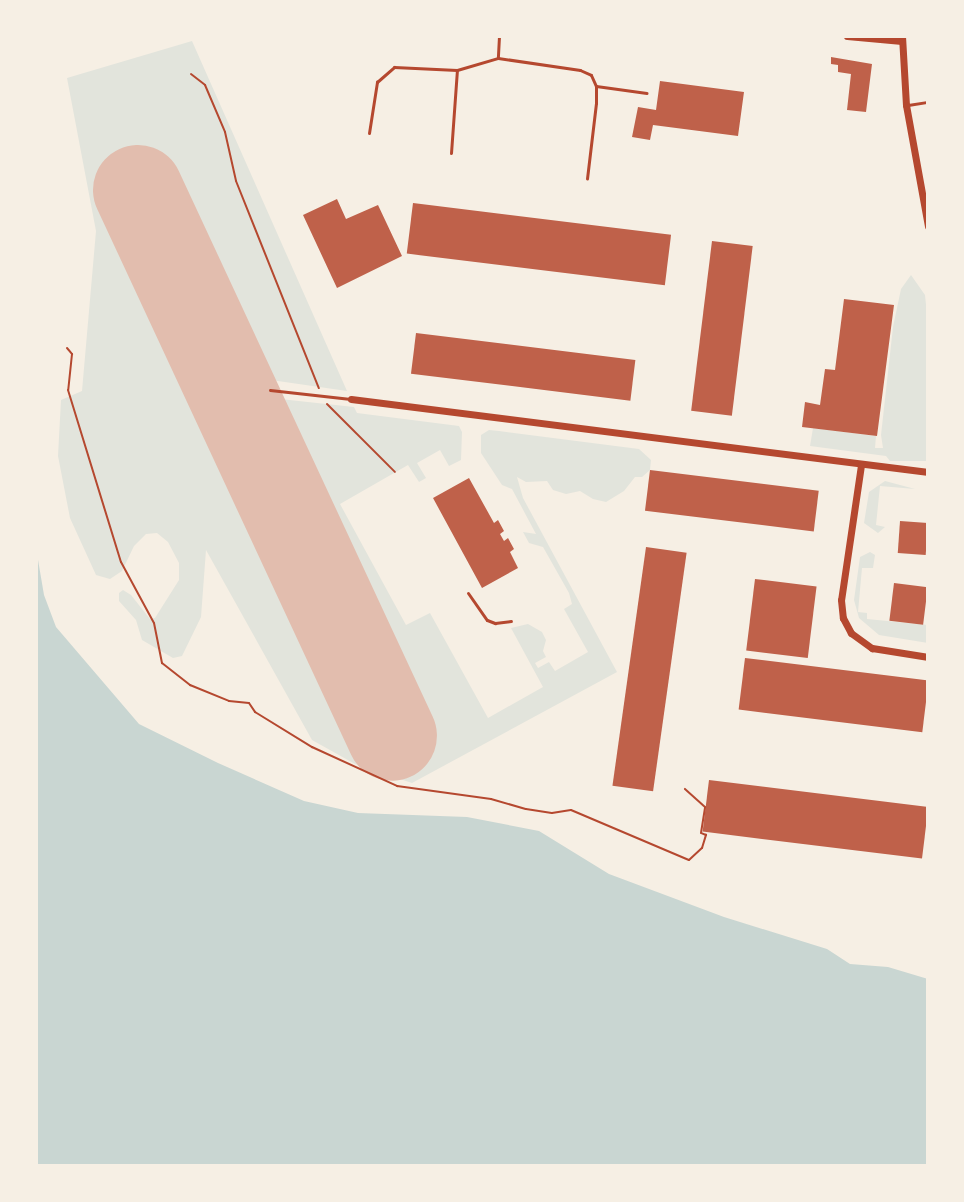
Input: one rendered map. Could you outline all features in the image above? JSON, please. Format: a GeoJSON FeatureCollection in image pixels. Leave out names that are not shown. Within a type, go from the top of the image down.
{"type":"FeatureCollection","features":[{"type":"Feature","properties":{"kind":"street"},"geometry":{"type":"LineString","coordinates":[[847,36],[902,39],[906,105],[928,226]]}},
{"type":"Feature","properties":{"kind":"street"},"geometry":{"type":"LineString","coordinates":[[351,399],[928,472]]}},
{"type":"Feature","properties":{"kind":"street"},"geometry":{"type":"LineString","coordinates":[[861,465],[841,600],[843,618],[851,633],[864,644],[928,657]]}},
{"type":"Feature","properties":{"kind":"lane"},"geometry":{"type":"LineString","coordinates":[[498,58],[499,36]]}},
{"type":"Feature","properties":{"kind":"lane"},"geometry":{"type":"LineString","coordinates":[[369,133],[377,82],[394,67],[457,70],[498,58],[580,70],[591,75],[596,86],[587,178]]}},
{"type":"Feature","properties":{"kind":"lane"},"geometry":{"type":"LineString","coordinates":[[451,153],[457,70]]}},
{"type":"Feature","properties":{"kind":"lane"},"geometry":{"type":"LineString","coordinates":[[596,86],[647,93]]}},
{"type":"Feature","properties":{"kind":"lane"},"geometry":{"type":"LineString","coordinates":[[906,105],[928,102]]}},
{"type":"Feature","properties":{"kind":"lane"},"geometry":{"type":"LineString","coordinates":[[270,390],[351,399]]}},
{"type":"Feature","properties":{"kind":"lane"},"geometry":{"type":"LineString","coordinates":[[468,593],[487,620],[495,623],[511,621]]}},
{"type":"Feature","properties":{"kind":"path"},"geometry":{"type":"LineString","coordinates":[[191,74],[205,85],[225,132],[236,181],[292,314],[296,336],[329,407],[395,472]]}},
{"type":"Feature","properties":{"kind":"path"},"geometry":{"type":"LineString","coordinates":[[67,348],[72,354],[68,390],[121,562],[154,623],[162,663],[190,685],[229,701],[249,703],[255,712],[312,747],[397,786],[491,799],[552,813],[571,810],[689,860],[702,848],[706,835],[701,833],[705,807],[685,789]]}},
{"type":"Feature","properties":{"kind":"shaded area"},"geometry":{"type":"Polygon","coordinates":[[[192,41],[347,391],[271,380],[280,399],[354,407],[357,413],[459,426],[462,432],[461,460],[449,466],[440,450],[417,463],[426,478],[419,482],[408,465],[340,504],[406,625],[430,613],[488,718],[543,687],[511,628],[528,624],[542,632],[546,640],[543,651],[546,657],[535,663],[538,668],[549,662],[555,671],[588,652],[564,609],[572,604],[569,593],[543,547],[529,543],[523,532],[536,534],[512,489],[502,485],[481,453],[481,435],[489,430],[639,449],[651,460],[650,470],[642,477],[635,477],[624,491],[606,502],[580,491],[566,494],[553,490],[547,481],[526,482],[517,477],[523,498],[617,672],[412,783],[355,764],[312,740],[206,550],[201,617],[182,656],[173,658],[142,640],[136,620],[119,601],[119,593],[123,590],[131,595],[150,619],[155,618],[179,580],[179,563],[168,542],[157,533],[146,534],[134,546],[122,571],[110,579],[96,575],[70,518],[58,456],[61,400],[82,391],[96,231],[67,78],[192,41]]]}},
{"type":"Feature","properties":{"kind":"shaded area"},"geometry":{"type":"Polygon","coordinates":[[[911,275],[925,295],[928,324],[928,461],[890,461],[886,456],[810,446],[813,428],[876,436],[875,448],[883,448],[881,435],[893,327],[901,289],[911,275]]]}},
{"type":"Feature","properties":{"kind":"shaded area"},"geometry":{"type":"Polygon","coordinates":[[[885,481],[915,489],[880,486],[876,525],[885,527],[878,533],[864,523],[869,492],[885,481]]]}},
{"type":"Feature","properties":{"kind":"shaded area"},"geometry":{"type":"Polygon","coordinates":[[[36,548],[44,595],[56,627],[139,724],[218,763],[304,801],[358,813],[467,817],[539,831],[609,874],[724,917],[827,949],[850,964],[888,967],[928,979],[928,1166],[36,1166],[36,548]]]}},
{"type":"Feature","properties":{"kind":"shaded area"},"geometry":{"type":"Polygon","coordinates":[[[870,552],[875,555],[873,568],[862,568],[858,612],[867,613],[867,619],[928,625],[928,643],[879,635],[859,618],[854,600],[860,557],[870,552]]]}},
{"type":"Feature","properties":{"kind":"building"},"geometry":{"type":"Polygon","coordinates":[[[831,57],[872,64],[866,112],[847,110],[851,74],[838,72],[838,65],[831,64],[831,57]]]}},
{"type":"Feature","properties":{"kind":"building"},"geometry":{"type":"Polygon","coordinates":[[[660,81],[744,92],[738,136],[653,125],[650,140],[632,137],[638,107],[656,110],[660,81]]]}},
{"type":"Feature","properties":{"kind":"building"},"geometry":{"type":"Polygon","coordinates":[[[337,199],[346,219],[378,205],[402,256],[337,288],[303,215],[337,199]]]}},
{"type":"Feature","properties":{"kind":"building"},"geometry":{"type":"Polygon","coordinates":[[[413,203],[671,235],[665,285],[407,254],[413,203]]]}},
{"type":"Feature","properties":{"kind":"building"},"geometry":{"type":"Polygon","coordinates":[[[712,241],[753,246],[732,416],[691,411],[712,241]]]}},
{"type":"Feature","properties":{"kind":"building"},"geometry":{"type":"Polygon","coordinates":[[[844,299],[894,305],[877,436],[802,427],[805,402],[820,405],[825,369],[835,370],[844,299]]]}},
{"type":"Feature","properties":{"kind":"building"},"geometry":{"type":"Polygon","coordinates":[[[416,333],[635,360],[630,401],[411,374],[416,333]]]}},
{"type":"Feature","properties":{"kind":"building"},"geometry":{"type":"Polygon","coordinates":[[[650,470],[819,491],[814,531],[645,511],[650,470]]]}},
{"type":"Feature","properties":{"kind":"building"},"geometry":{"type":"Polygon","coordinates":[[[469,478],[494,523],[498,520],[504,531],[500,534],[504,541],[508,538],[514,549],[510,552],[518,568],[482,588],[433,498],[469,478]]]}},
{"type":"Feature","properties":{"kind":"building"},"geometry":{"type":"Polygon","coordinates":[[[900,521],[928,523],[926,555],[898,553],[900,521]]]}},
{"type":"Feature","properties":{"kind":"building"},"geometry":{"type":"Polygon","coordinates":[[[646,547],[687,553],[653,791],[612,786],[646,547]]]}},
{"type":"Feature","properties":{"kind":"building"},"geometry":{"type":"Polygon","coordinates":[[[755,579],[817,587],[808,658],[746,650],[755,579]]]}},
{"type":"Feature","properties":{"kind":"building"},"geometry":{"type":"Polygon","coordinates":[[[894,583],[928,587],[923,625],[889,621],[894,583]]]}},
{"type":"Feature","properties":{"kind":"building"},"geometry":{"type":"Polygon","coordinates":[[[745,658],[928,680],[922,732],[739,710],[745,658]]]}},
{"type":"Feature","properties":{"kind":"building"},"geometry":{"type":"Polygon","coordinates":[[[709,780],[928,807],[922,859],[703,832],[709,780]]]}},
{"type":"Feature","properties":{"kind":"runway"},"geometry":{"type":"LineString","coordinates":[[138,190],[392,736]]}}]}
